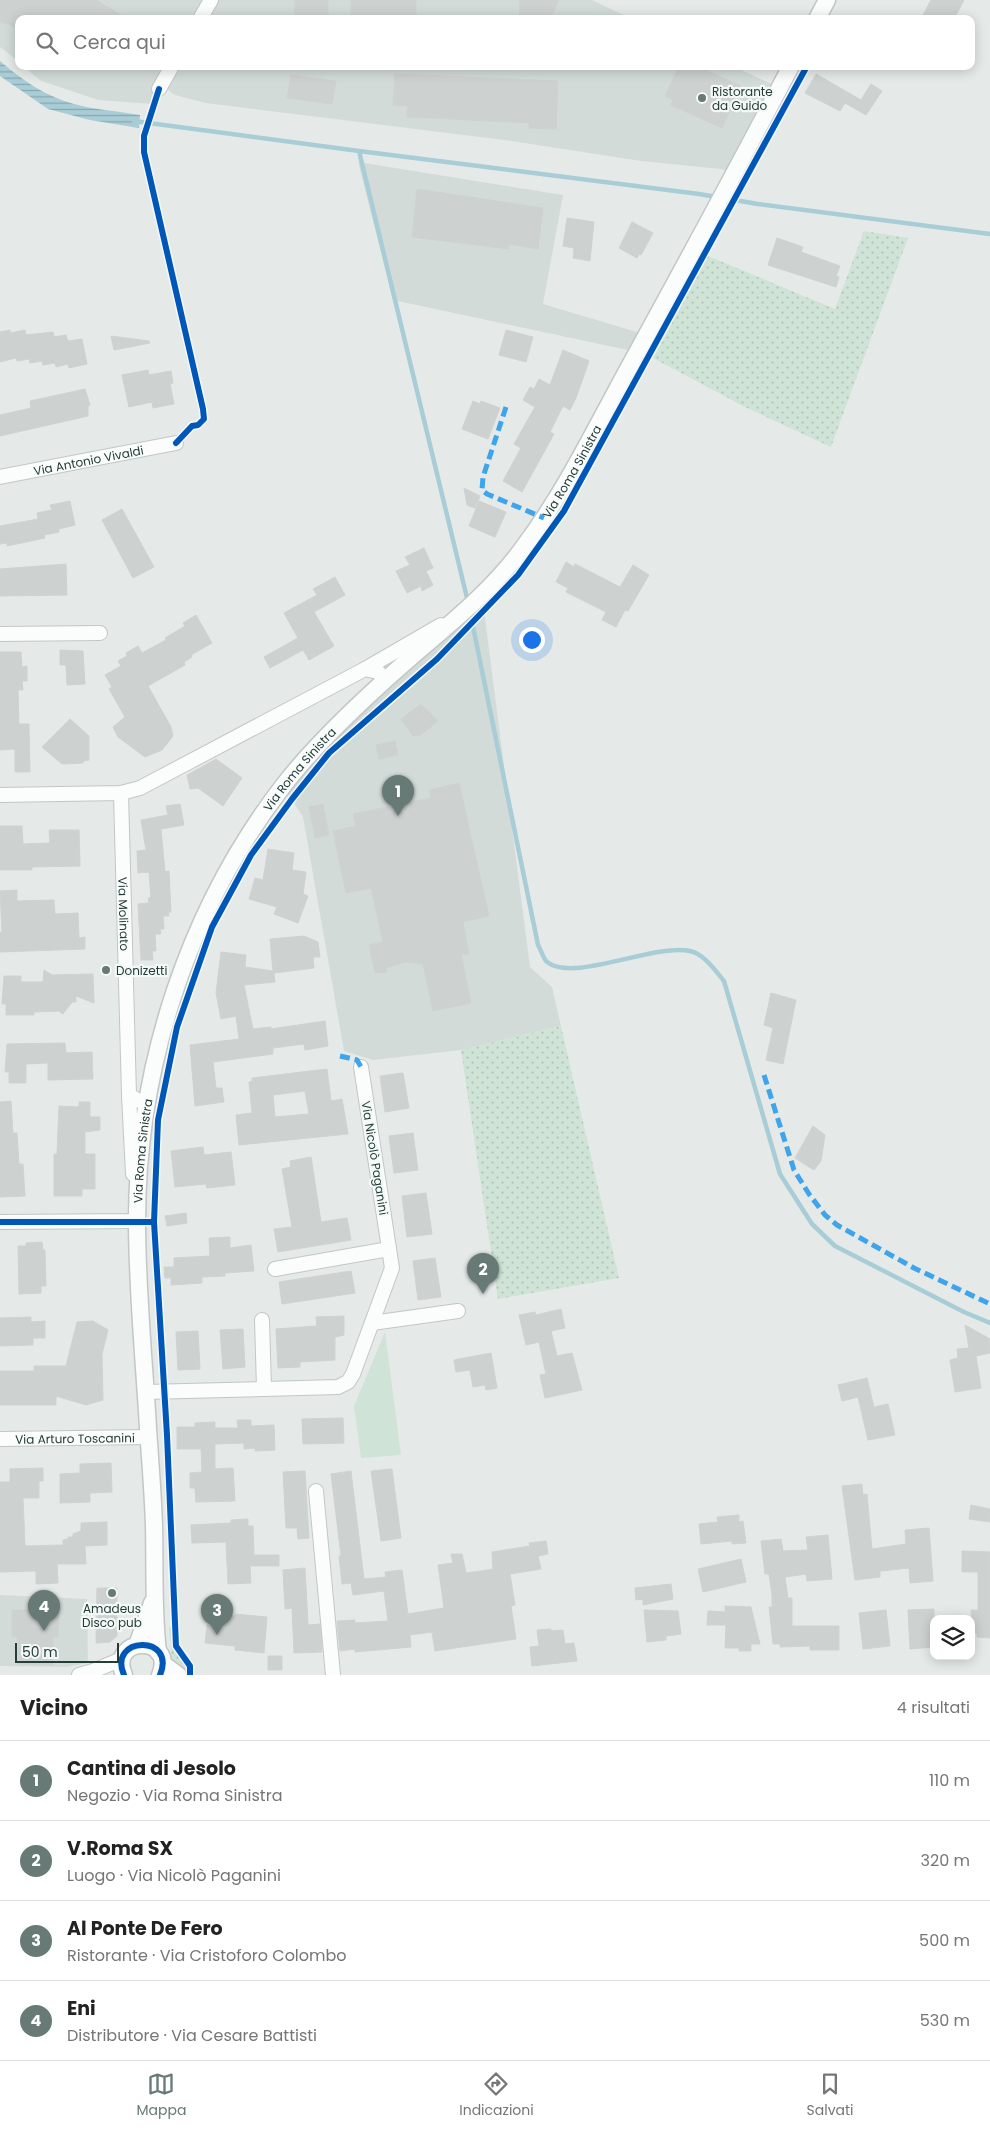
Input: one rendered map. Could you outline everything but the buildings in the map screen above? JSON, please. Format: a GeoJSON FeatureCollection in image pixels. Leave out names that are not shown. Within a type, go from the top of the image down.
{"type":"FeatureCollection","features":[{"type":"Feature","properties":{"kind":"street"},"geometry":{"type":"LineString","coordinates":[[202,15],[211,0]]}},
{"type":"Feature","properties":{"kind":"street"},"geometry":{"type":"LineString","coordinates":[[819,15],[827,0]]}},
{"type":"Feature","properties":{"kind":"street"},"geometry":{"type":"LineString","coordinates":[[159,89],[170,70]]}},
{"type":"Feature","properties":{"kind":"street","name":"Via Roma Sinistra"},"geometry":{"type":"LineString","coordinates":[[160,1664],[137,1221],[140,1160],[148,1103],[167,1016],[181,971],[200,923],[220,882],[241,845],[283,786],[319,745],[386,680],[464,613],[482,595],[508,568],[544,518],[568,478],[790,70]]}},
{"type":"Feature","properties":{"kind":"street","name":"Via Antonio Vivaldi"},"geometry":{"type":"LineString","coordinates":[[0,476],[176,443]]}},
{"type":"Feature","properties":{"kind":"street"},"geometry":{"type":"LineString","coordinates":[[0,795],[121,793],[140,788],[365,669],[464,613]]}},
{"type":"Feature","properties":{"kind":"street"},"geometry":{"type":"LineString","coordinates":[[0,634],[100,633]]}},
{"type":"Feature","properties":{"kind":"street"},"geometry":{"type":"LineString","coordinates":[[365,669],[378,672],[386,680]]}},
{"type":"Feature","properties":{"kind":"street","name":"Via Molinato"},"geometry":{"type":"LineString","coordinates":[[121,793],[129,1095],[137,1221]]}},
{"type":"Feature","properties":{"kind":"street","name":"Via Nicolò Paganini"},"geometry":{"type":"LineString","coordinates":[[146,1392],[338,1387],[348,1382],[353,1374],[392,1268],[361,1067]]}},
{"type":"Feature","properties":{"kind":"street"},"geometry":{"type":"LineString","coordinates":[[129,1095],[137,1100],[148,1103]]}},
{"type":"Feature","properties":{"kind":"street"},"geometry":{"type":"LineString","coordinates":[[0,1222],[137,1221]]}},
{"type":"Feature","properties":{"kind":"street"},"geometry":{"type":"LineString","coordinates":[[275,1269],[389,1250]]}},
{"type":"Feature","properties":{"kind":"street"},"geometry":{"type":"LineString","coordinates":[[372,1323],[458,1312]]}},
{"type":"Feature","properties":{"kind":"street"},"geometry":{"type":"LineString","coordinates":[[262,1320],[264,1388]]}},
{"type":"Feature","properties":{"kind":"street","name":"Via Arturo Toscanini"},"geometry":{"type":"LineString","coordinates":[[0,1439],[149,1437]]}},
{"type":"Feature","properties":{"kind":"street"},"geometry":{"type":"LineString","coordinates":[[316,1491],[333,1675]]}},
{"type":"Feature","properties":{"kind":"street","name":"Via Roma Sinistra"},"geometry":{"type":"LineString","coordinates":[[136,1645],[155,1596]]}},
{"type":"Feature","properties":{"kind":"street"},"geometry":{"type":"LineString","coordinates":[[79,1675],[123,1667],[126,1652],[136,1645],[150,1646],[160,1664],[178,1675]]}},
{"type":"Feature","properties":{"kind":"shaded area"},"geometry":{"type":"Polygon","coordinates":[[[0,0],[592,0],[624,15],[15,15],[15,59],[0,47],[0,0]]]}},
{"type":"Feature","properties":{"kind":"shaded area"},"geometry":{"type":"Polygon","coordinates":[[[28,70],[742,70],[780,88],[734,174],[721,169],[641,161],[504,140],[206,103],[175,95],[162,85],[153,104],[98,100],[41,81],[28,70]]]}},
{"type":"Feature","properties":{"kind":"shaded area"},"geometry":{"type":"Polygon","coordinates":[[[358,162],[563,195],[543,304],[647,335],[637,352],[393,300],[358,162]]]}},
{"type":"Feature","properties":{"kind":"shaded area"},"geometry":{"type":"Polygon","coordinates":[[[482,595],[530,967],[552,987],[561,1026],[461,1050],[373,1060],[344,1051],[303,817],[283,786],[482,595]]]}},
{"type":"Feature","properties":{"kind":"shaded area"},"geometry":{"type":"Polygon","coordinates":[[[0,1595],[87,1599],[88,1663],[67,1667],[0,1666],[0,1595]]]}},
{"type":"Feature","properties":{"kind":"green space"},"geometry":{"type":"Polygon","coordinates":[[[864,231],[908,238],[831,447],[745,407],[653,358],[708,256],[835,309],[864,231]]]}},
{"type":"Feature","properties":{"kind":"green space"},"geometry":{"type":"Polygon","coordinates":[[[561,1026],[619,1278],[498,1299],[461,1050],[561,1026]]]}},
{"type":"Feature","properties":{"kind":"green space"},"geometry":{"type":"Polygon","coordinates":[[[385,1332],[401,1455],[361,1458],[354,1406],[385,1332]]]}},
{"type":"Feature","properties":{"kind":"green space"},"geometry":{"type":"Polygon","coordinates":[[[169,1627],[171,1627],[172,1649],[179,1655],[186,1668],[185,1670],[172,1663],[169,1627]]]}},
{"type":"Feature","properties":{"kind":"water"},"geometry":{"type":"Polygon","coordinates":[[[0,61],[34,87],[63,101],[90,108],[140,115],[139,128],[90,120],[48,109],[0,76],[0,61]]]}},
{"type":"Feature","properties":{"kind":"waterway"},"geometry":{"type":"LineString","coordinates":[[134,121],[699,194],[758,204],[990,234]]}},
{"type":"Feature","properties":{"kind":"waterway"},"geometry":{"type":"LineString","coordinates":[[359,151],[468,602]]}},
{"type":"Feature","properties":{"kind":"waterway"},"geometry":{"type":"LineString","coordinates":[[470,612],[538,945],[547,962],[559,967],[576,968],[675,950],[690,951],[705,959],[724,981],[780,1174],[812,1224],[835,1246],[964,1312],[990,1323]]}},
{"type":"Feature","properties":{"kind":"marked path"},"geometry":{"type":"LineString","coordinates":[[506,407],[483,477],[482,490],[487,494],[544,518]]}},
{"type":"Feature","properties":{"kind":"marked path"},"geometry":{"type":"LineString","coordinates":[[340,1056],[357,1060],[361,1067]]}},
{"type":"Feature","properties":{"kind":"marked path"},"geometry":{"type":"LineString","coordinates":[[764,1075],[794,1170],[825,1215],[837,1225],[914,1268],[990,1304]]}},
{"type":"Feature","properties":{"kind":"cycle path"},"geometry":{"type":"LineString","coordinates":[[190,1675],[190,1666],[176,1646],[167,1435],[154,1222],[158,1120],[177,1027],[212,927],[251,855],[329,753],[437,659],[518,575],[564,511],[805,70]]}},
{"type":"Feature","properties":{"kind":"cycle path"},"geometry":{"type":"LineString","coordinates":[[159,89],[144,136],[144,152],[204,419],[198,425],[192,426],[176,443]]}},
{"type":"Feature","properties":{"kind":"cycle path"},"geometry":{"type":"LineString","coordinates":[[0,1222],[154,1222]]}},
{"type":"Feature","properties":{"kind":"cycle path"},"geometry":{"type":"LineString","coordinates":[[124,1675],[121,1662],[125,1653],[132,1647],[142,1645],[152,1647],[159,1652],[163,1662],[160,1675]]}},
{"type":"Feature","properties":{"kind":"place","name":"Ristorante da Guido"},"geometry":{"type":"Point","coordinates":[702,98]}},
{"type":"Feature","properties":{"kind":"place","name":"Cantina di Jesolo"},"geometry":{"type":"Point","coordinates":[398,816]}},
{"type":"Feature","properties":{"kind":"place","name":"Donizetti"},"geometry":{"type":"Point","coordinates":[106,970]}},
{"type":"Feature","properties":{"kind":"place","name":"V.Roma SX"},"geometry":{"type":"Point","coordinates":[483,1294]}},
{"type":"Feature","properties":{"kind":"place","name":"Amadeus Disco pub"},"geometry":{"type":"Point","coordinates":[112,1593]}},
{"type":"Feature","properties":{"kind":"place","name":"Eni"},"geometry":{"type":"Point","coordinates":[44,1631]}},
{"type":"Feature","properties":{"kind":"place","name":"Al Ponte De Fero"},"geometry":{"type":"Point","coordinates":[217,1635]}}]}
